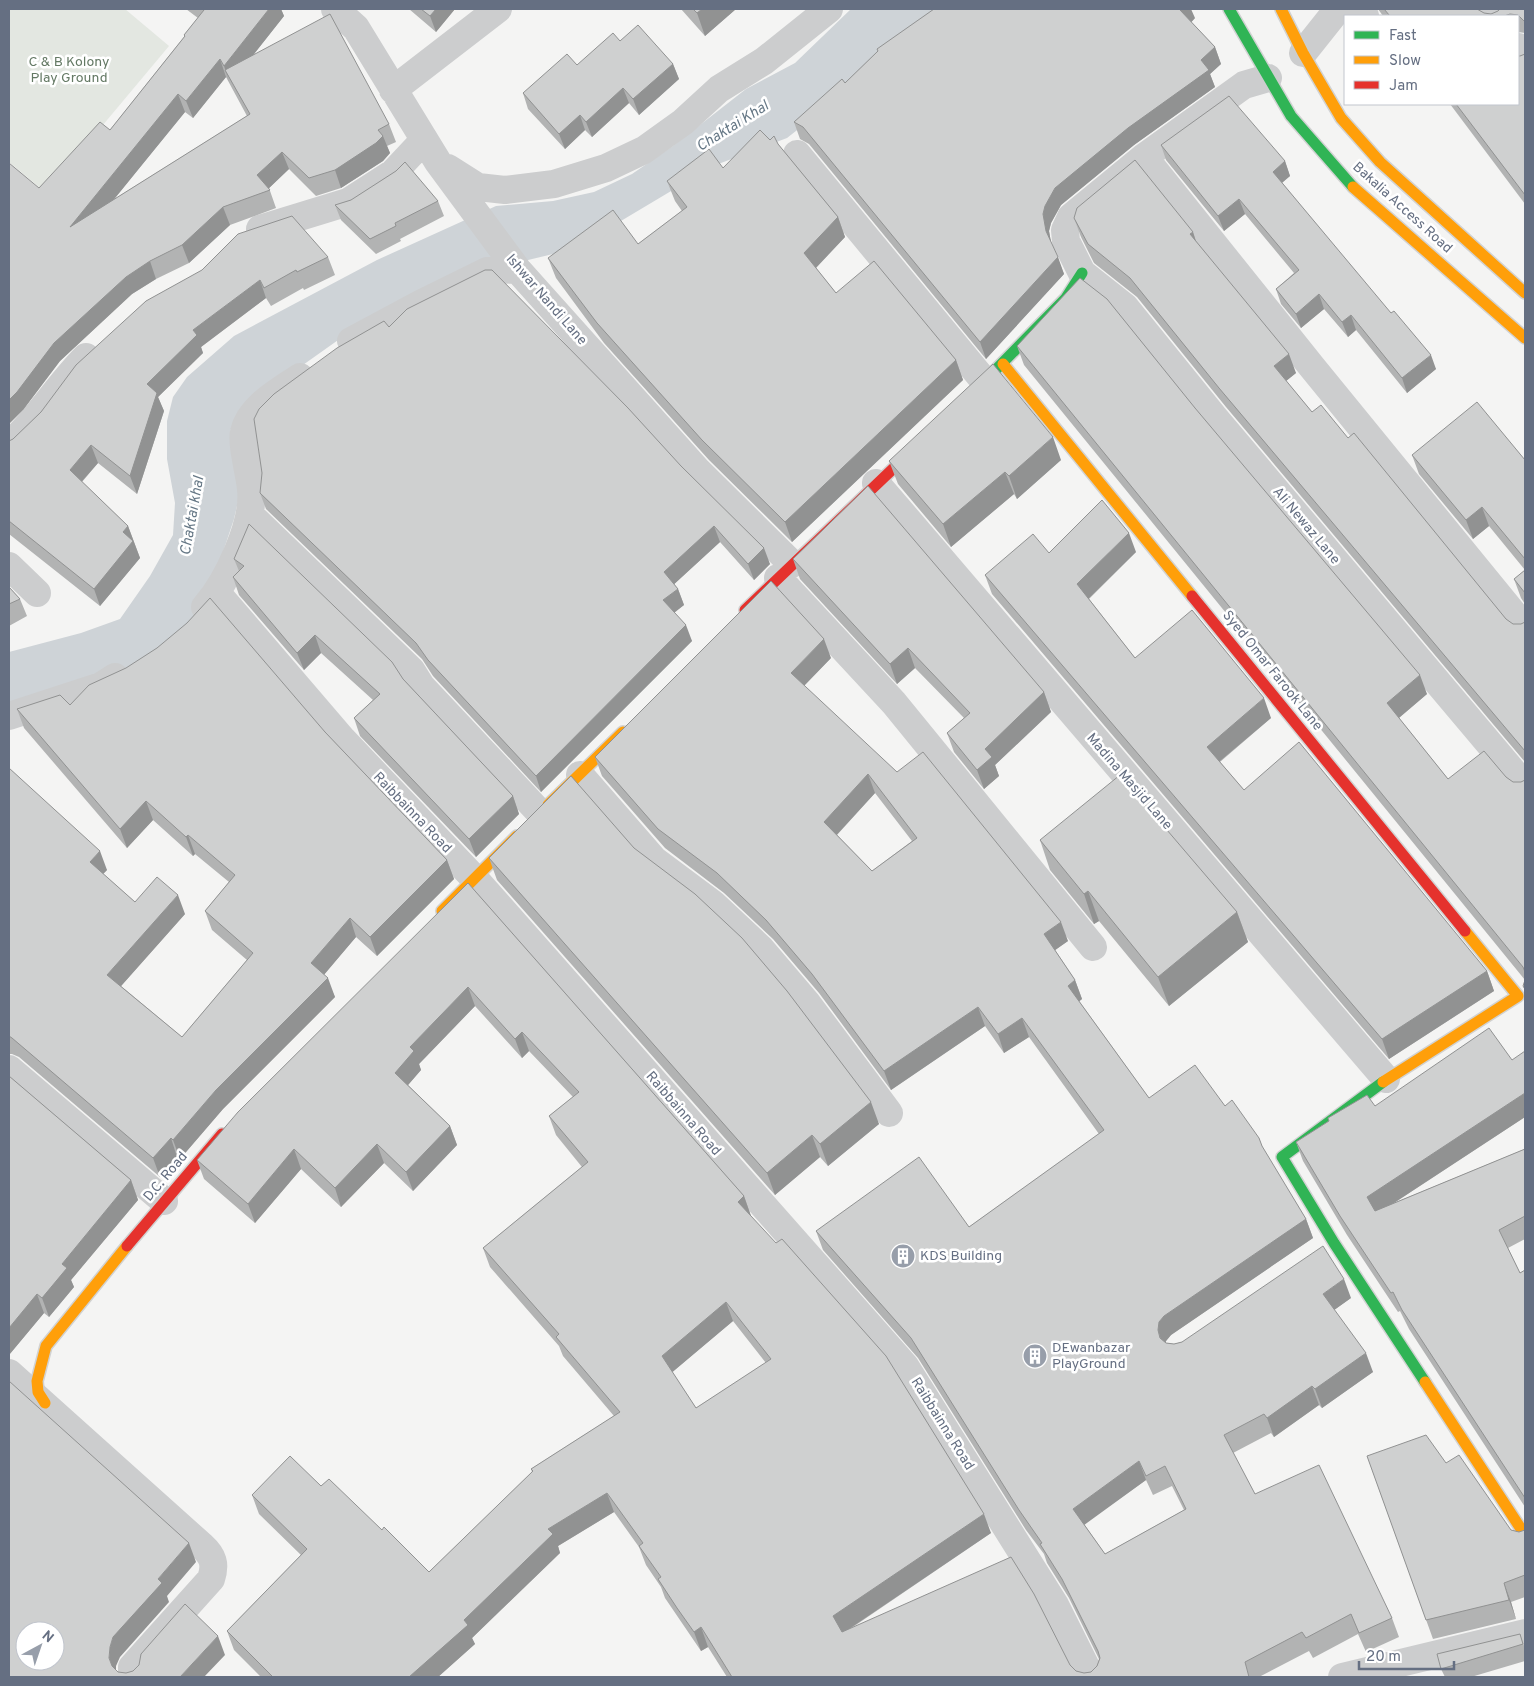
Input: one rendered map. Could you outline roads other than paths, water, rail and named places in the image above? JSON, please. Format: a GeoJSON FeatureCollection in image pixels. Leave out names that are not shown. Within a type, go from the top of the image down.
{"type":"FeatureCollection","features":[{"type":"Feature","properties":{"kind":"street","name":"Ishwar Nandi Lane"},"geometry":{"type":"LineString","coordinates":[[335,9],[356,28],[431,151],[517,269],[785,571],[1093,947]]}},
{"type":"Feature","properties":{"kind":"street"},"geometry":{"type":"LineString","coordinates":[[393,90],[498,9]]}},
{"type":"Feature","properties":{"kind":"street"},"geometry":{"type":"LineString","coordinates":[[236,239],[257,230],[348,202],[431,151],[478,186],[505,190],[554,184],[606,168],[644,150],[675,128],[719,89],[764,61],[829,9]]}},
{"type":"Feature","properties":{"kind":"street","name":"Bakalia Access Road"},"geometry":{"type":"LineString","coordinates":[[1281,9],[1303,53],[1341,118],[1377,165],[1525,293]]}},
{"type":"Feature","properties":{"kind":"street"},"geometry":{"type":"LineString","coordinates":[[1303,53],[1338,9]]}},
{"type":"Feature","properties":{"kind":"street","name":"Bakalia Access Road"},"geometry":{"type":"LineString","coordinates":[[1232,13],[1290,116],[1358,186],[1525,338]]}},
{"type":"Feature","properties":{"kind":"street"},"geometry":{"type":"LineString","coordinates":[[965,401],[994,373],[1078,282],[1082,272],[1066,241],[1065,230],[1072,216],[1144,157],[1244,85],[1268,78]]}},
{"type":"Feature","properties":{"kind":"street"},"geometry":{"type":"LineString","coordinates":[[797,154],[994,373]]}},
{"type":"Feature","properties":{"kind":"street"},"geometry":{"type":"LineString","coordinates":[[1144,157],[1312,368],[1525,628]]}},
{"type":"Feature","properties":{"kind":"street"},"geometry":{"type":"LineString","coordinates":[[188,625],[217,593],[250,515],[252,491],[244,433],[252,416],[270,399],[324,358],[377,326],[487,271],[517,269]]}},
{"type":"Feature","properties":{"kind":"street","name":"Ali Newaz Lane"},"geometry":{"type":"LineString","coordinates":[[1082,272],[1125,307],[1220,424],[1525,786]]}},
{"type":"Feature","properties":{"kind":"street"},"geometry":{"type":"LineString","coordinates":[[9,445],[35,420],[71,372],[105,340]]}},
{"type":"Feature","properties":{"kind":"street","name":"Syed Omar Farook Lane"},"geometry":{"type":"LineString","coordinates":[[994,373],[1518,996],[1386,1079]]}},
{"type":"Feature","properties":{"kind":"street"},"geometry":{"type":"LineString","coordinates":[[735,620],[876,483],[932,432]]}},
{"type":"Feature","properties":{"kind":"street","name":"Madina Masjid Lane"},"geometry":{"type":"LineString","coordinates":[[876,483],[1386,1079]]}},
{"type":"Feature","properties":{"kind":"street"},"geometry":{"type":"LineString","coordinates":[[250,515],[411,670],[421,686],[533,820]]}},
{"type":"Feature","properties":{"kind":"street"},"geometry":{"type":"LineString","coordinates":[[9,566],[37,593]]}},
{"type":"Feature","properties":{"kind":"street","name":"Raibbainna Road"},"geometry":{"type":"LineString","coordinates":[[217,593],[343,740],[474,878],[905,1366],[1055,1606],[1090,1677]]}},
{"type":"Feature","properties":{"kind":"street"},"geometry":{"type":"LineString","coordinates":[[9,716],[101,686],[134,668]]}},
{"type":"Feature","properties":{"kind":"street"},"geometry":{"type":"LineString","coordinates":[[433,920],[629,726]]}},
{"type":"Feature","properties":{"kind":"street"},"geometry":{"type":"LineString","coordinates":[[580,775],[654,860],[713,904],[761,949],[807,1003],[889,1113]]}},
{"type":"Feature","properties":{"kind":"street"},"geometry":{"type":"LineString","coordinates":[[9,1069],[164,1201]]}},
{"type":"Feature","properties":{"kind":"street"},"geometry":{"type":"LineString","coordinates":[[1386,1079],[1282,1157],[1334,1243],[1525,1535]]}},
{"type":"Feature","properties":{"kind":"street","name":"D.C. Road"},"geometry":{"type":"LineString","coordinates":[[45,1403],[38,1392],[36,1381],[46,1346],[164,1201],[227,1128]]}},
{"type":"Feature","properties":{"kind":"street"},"geometry":{"type":"LineString","coordinates":[[1310,1260],[1334,1243]]}},
{"type":"Feature","properties":{"kind":"street"},"geometry":{"type":"LineString","coordinates":[[9,1374],[45,1403],[63,1423],[202,1546],[213,1560],[214,1568],[211,1579],[132,1667],[132,1677]]}},
{"type":"Feature","properties":{"kind":"street"},"geometry":{"type":"LineString","coordinates":[[1342,1677],[1525,1633]]}},
{"type":"Feature","properties":{"kind":"water"},"geometry":{"type":"Polygon","coordinates":[[[851,9],[952,9],[787,138],[713,166],[574,249],[528,260],[341,338],[262,394],[234,420],[230,432],[239,497],[234,519],[204,609],[184,631],[126,674],[9,712],[9,652],[81,633],[120,619],[150,576],[173,535],[175,503],[167,459],[167,421],[173,397],[187,377],[234,336],[377,260],[496,206],[553,201],[594,192],[632,174],[673,146],[746,89],[795,63],[851,9]]]}},
{"type":"Feature","properties":{"kind":"place","name":"KDS Building"},"geometry":{"type":"Point","coordinates":[903,1256]}},
{"type":"Feature","properties":{"kind":"place","name":"DEwanbazar PlayGround"},"geometry":{"type":"Point","coordinates":[1035,1356]}},
{"type":"Feature","properties":{"kind":"park label","name":"C & B Kolony Play Ground"},"geometry":{"type":"Point","coordinates":[69,70]}},
{"type":"Feature","properties":{"kind":"water label","name":"Chaktai Khal"},"geometry":{"type":"Point","coordinates":[733,127]}},
{"type":"Feature","properties":{"kind":"water label","name":"Chaktai khal"},"geometry":{"type":"Point","coordinates":[193,516]}}]}
